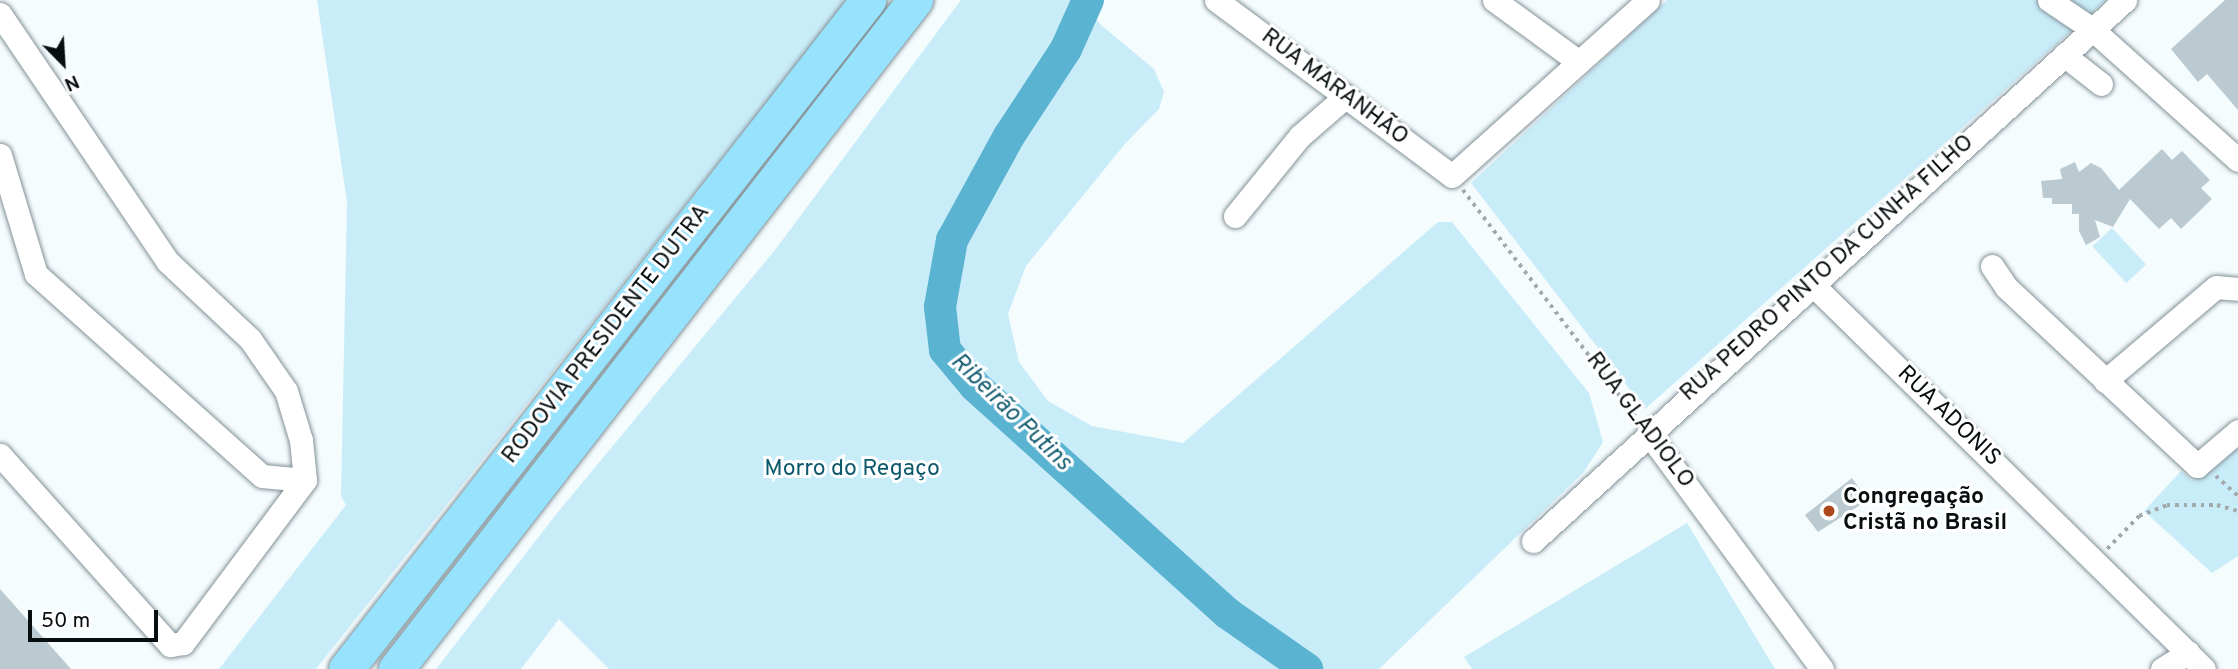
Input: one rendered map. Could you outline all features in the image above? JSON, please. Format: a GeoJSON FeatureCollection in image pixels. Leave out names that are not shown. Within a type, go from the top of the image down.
{"type":"FeatureCollection","features":[{"type":"Feature","properties":{"kind":"highway","name":"RODOVIA PRESIDENTE DUTRA"},"geometry":{"type":"LineString","coordinates":[[346,669],[869,0]]}},
{"type":"Feature","properties":{"kind":"highway","name":"RODOVIA PRESIDENTE DUTRA"},"geometry":{"type":"LineString","coordinates":[[396,669],[915,0]]}},
{"type":"Feature","properties":{"kind":"street","name":"RUA MARANHÃO"},"geometry":{"type":"LineString","coordinates":[[1216,0],[1452,176]]}},
{"type":"Feature","properties":{"kind":"street"},"geometry":{"type":"LineString","coordinates":[[1494,0],[1579,62]]}},
{"type":"Feature","properties":{"kind":"street"},"geometry":{"type":"LineString","coordinates":[[1452,176],[1648,0]]}},
{"type":"Feature","properties":{"kind":"street"},"geometry":{"type":"LineString","coordinates":[[2049,0],[2092,29],[2234,149]]}},
{"type":"Feature","properties":{"kind":"street","name":"RUA PEDRO PINTO DA CUNHA FILHO"},"geometry":{"type":"LineString","coordinates":[[1533,541],[1648,433],[2125,0]]}},
{"type":"Feature","properties":{"kind":"street"},"geometry":{"type":"LineString","coordinates":[[0,15],[167,261],[250,339],[286,391],[301,440],[305,480],[183,643],[170,645],[0,455]]}},
{"type":"Feature","properties":{"kind":"street"},"geometry":{"type":"LineString","coordinates":[[2064,55],[2101,84]]}},
{"type":"Feature","properties":{"kind":"street"},"geometry":{"type":"LineString","coordinates":[[1235,216],[1300,136],[1346,96]]}},
{"type":"Feature","properties":{"kind":"street"},"geometry":{"type":"LineString","coordinates":[[0,155],[36,274],[262,476],[305,480]]}},
{"type":"Feature","properties":{"kind":"street"},"geometry":{"type":"LineString","coordinates":[[1992,266],[2006,287],[2197,466],[2238,431]]}},
{"type":"Feature","properties":{"kind":"street","name":"RUA ADONIS"},"geometry":{"type":"LineString","coordinates":[[1812,284],[2196,661]]}},
{"type":"Feature","properties":{"kind":"street"},"geometry":{"type":"LineString","coordinates":[[2105,381],[2216,286],[2238,289]]}},
{"type":"Feature","properties":{"kind":"street","name":"RUA GLADIOLO"},"geometry":{"type":"LineString","coordinates":[[1648,433],[1822,669]]}},
{"type":"Feature","properties":{"kind":"street"},"geometry":{"type":"LineString","coordinates":[[2162,669],[2196,661]]}},
{"type":"Feature","properties":{"kind":"path","name":"RUA GLADIOLO"},"geometry":{"type":"LineString","coordinates":[[1452,176],[1648,433]]}},
{"type":"Feature","properties":{"kind":"path"},"geometry":{"type":"LineString","coordinates":[[2197,466],[2214,474],[2238,496]]}},
{"type":"Feature","properties":{"kind":"path"},"geometry":{"type":"LineString","coordinates":[[2095,560],[2139,516],[2167,505],[2217,505],[2238,511]]}},
{"type":"Feature","properties":{"kind":"green space"},"geometry":{"type":"Polygon","coordinates":[[[317,0],[848,0],[316,669],[219,669],[346,505],[341,496],[347,202],[317,0]]]}},
{"type":"Feature","properties":{"kind":"green space","name":"Morro do Regaço"},"geometry":{"type":"Polygon","coordinates":[[[961,0],[1081,0],[1101,25],[1154,69],[1164,92],[1159,109],[1124,145],[1026,266],[1008,314],[1019,362],[1048,401],[1092,426],[1183,443],[1438,222],[1452,222],[1589,393],[1603,442],[1584,472],[1379,669],[609,669],[559,619],[521,669],[436,669],[558,512],[775,250],[961,0]]]}},
{"type":"Feature","properties":{"kind":"green space"},"geometry":{"type":"Polygon","coordinates":[[[1667,0],[2106,0],[1645,409],[1471,183],[1667,0]]]}},
{"type":"Feature","properties":{"kind":"green space"},"geometry":{"type":"Polygon","coordinates":[[[2112,228],[2146,265],[2126,283],[2092,246],[2112,228]]]}},
{"type":"Feature","properties":{"kind":"green space"},"geometry":{"type":"Polygon","coordinates":[[[2238,444],[2238,556],[2212,573],[2144,511],[2181,471],[2192,480],[2238,444]]]}},
{"type":"Feature","properties":{"kind":"green space"},"geometry":{"type":"Polygon","coordinates":[[[1687,523],[1775,669],[1472,669],[1464,657],[1687,523]]]}},
{"type":"Feature","properties":{"kind":"building"},"geometry":{"type":"Polygon","coordinates":[[[2225,0],[2238,0],[2238,110],[2207,74],[2198,82],[2171,49],[2225,0]]]}},
{"type":"Feature","properties":{"kind":"building"},"geometry":{"type":"Polygon","coordinates":[[[2162,149],[2172,160],[2182,151],[2210,180],[2201,188],[2212,199],[2181,229],[2171,218],[2159,229],[2130,199],[2113,227],[2095,220],[2100,237],[2086,245],[2079,231],[2079,214],[2072,214],[2072,204],[2052,204],[2052,198],[2043,198],[2041,181],[2062,179],[2060,169],[2075,162],[2079,172],[2091,163],[2101,168],[2119,190],[2162,149]]]}},
{"type":"Feature","properties":{"kind":"building","name":"Congregação Cristã no Brasil"},"geometry":{"type":"Polygon","coordinates":[[[1852,478],[1868,500],[1818,532],[1805,515],[1852,478]]]}},
{"type":"Feature","properties":{"kind":"building"},"geometry":{"type":"Polygon","coordinates":[[[0,589],[71,669],[0,669],[0,589]]]}},
{"type":"Feature","properties":{"kind":"waterway","name":"Ribeirão Putins"},"geometry":{"type":"LineString","coordinates":[[1088,0],[1066,49],[1009,136],[952,240],[940,307],[945,350],[975,386],[1227,613],[1307,669]]}},
{"type":"Feature","properties":{"kind":"place","name":"Congregação Cristã no Brasil"},"geometry":{"type":"Point","coordinates":[1829,511]}}]}
